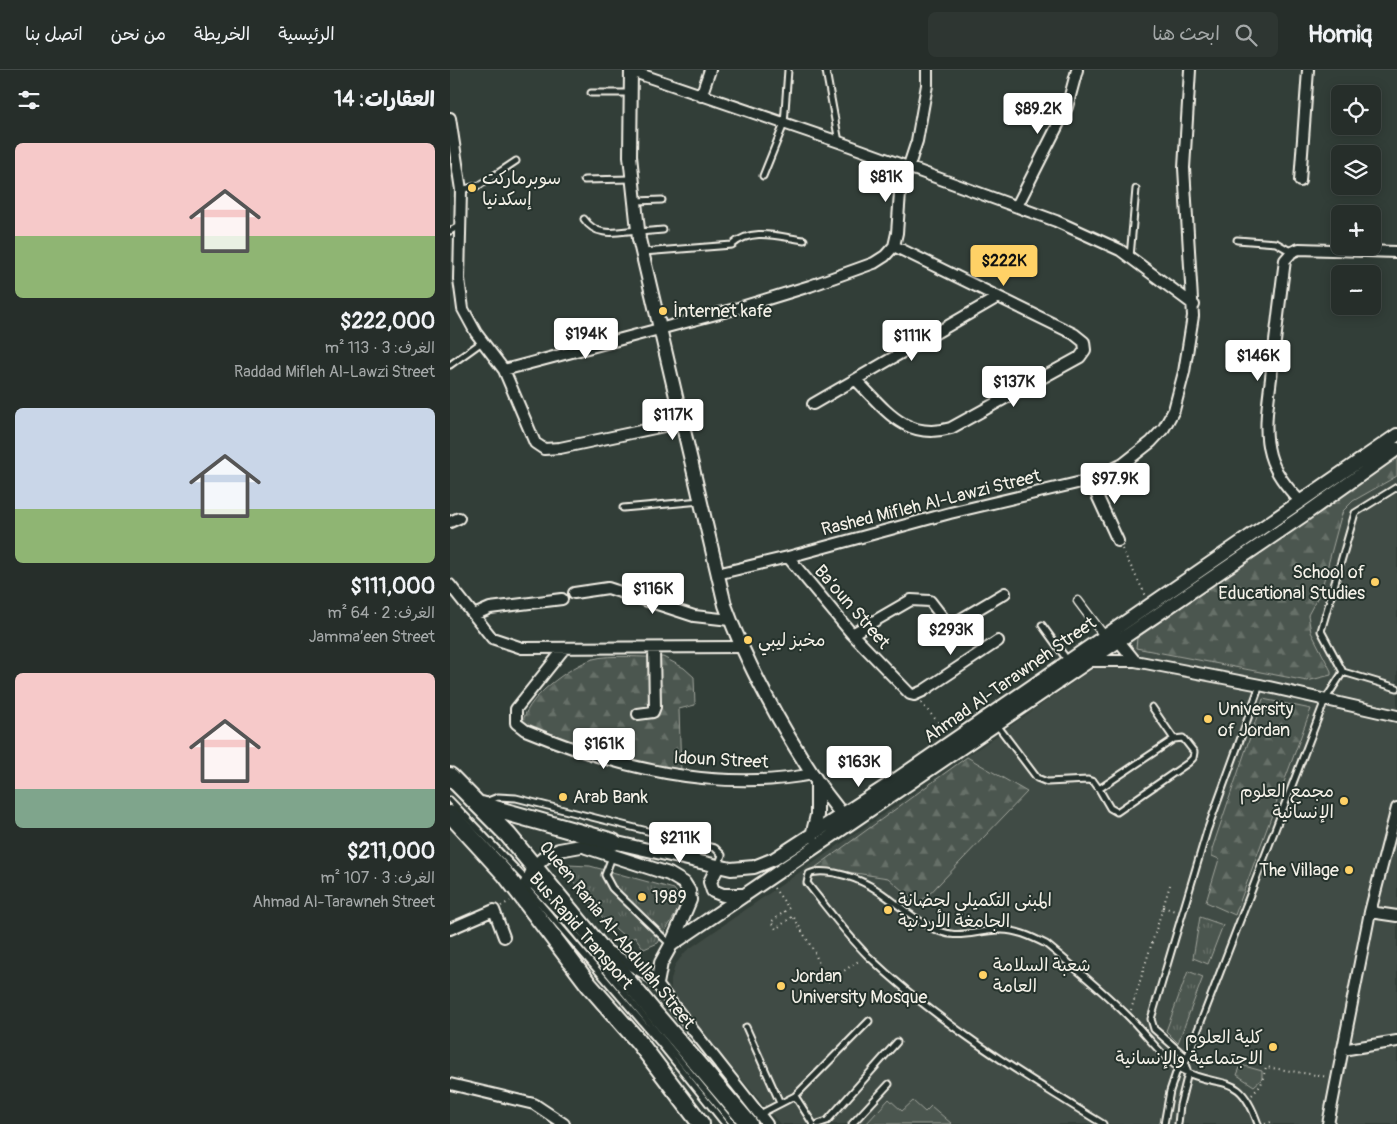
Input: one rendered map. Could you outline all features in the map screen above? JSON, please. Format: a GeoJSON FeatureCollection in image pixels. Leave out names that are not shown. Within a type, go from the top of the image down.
{"type":"FeatureCollection","features":[{"type":"Feature","properties":{"kind":"main road","name":"Queen Rania Al-Abdullah Street"},"geometry":{"type":"LineString","coordinates":[[450,776],[481,805],[508,835],[602,949],[754,1119]]}},
{"type":"Feature","properties":{"kind":"main road"},"geometry":{"type":"LineString","coordinates":[[481,805],[613,849]]}},
{"type":"Feature","properties":{"kind":"main road"},"geometry":{"type":"LineString","coordinates":[[450,814],[496,855],[525,887],[589,985],[638,1041],[701,1124]]}},
{"type":"Feature","properties":{"kind":"main road"},"geometry":{"type":"LineString","coordinates":[[496,855],[508,835]]}},
{"type":"Feature","properties":{"kind":"street"},"geometry":{"type":"LineString","coordinates":[[846,820],[815,778],[779,719],[730,620],[717,574],[638,231],[631,179],[631,70],[1017,206],[1089,235],[1130,258],[1194,305]]}},
{"type":"Feature","properties":{"kind":"street"},"geometry":{"type":"LineString","coordinates":[[702,96],[710,70]]}},
{"type":"Feature","properties":{"kind":"street"},"geometry":{"type":"LineString","coordinates":[[504,370],[735,309],[874,263],[885,256],[894,246],[897,234],[900,193],[921,121],[928,70]]}},
{"type":"Feature","properties":{"kind":"street"},"geometry":{"type":"LineString","coordinates":[[1017,206],[1066,107],[1078,70]]}},
{"type":"Feature","properties":{"kind":"street","name":"Rashed Mifleh Al-Lawzi Street"},"geometry":{"type":"LineString","coordinates":[[717,574],[788,557],[950,512],[1090,480],[1124,464],[1138,454],[1164,428],[1174,410],[1184,372],[1194,305],[1184,168],[1190,70]]}},
{"type":"Feature","properties":{"kind":"street"},"geometry":{"type":"LineString","coordinates":[[1300,181],[1308,70]]}},
{"type":"Feature","properties":{"kind":"street"},"geometry":{"type":"LineString","coordinates":[[450,118],[461,190],[462,225],[459,261],[461,297],[464,310],[504,370],[535,443],[544,449],[560,448],[683,422]]}},
{"type":"Feature","properties":{"kind":"street"},"geometry":{"type":"LineString","coordinates":[[856,380],[904,426],[920,431],[937,432],[951,428],[1084,353],[1086,345],[1074,334],[894,246]]}},
{"type":"Feature","properties":{"kind":"street"},"geometry":{"type":"LineString","coordinates":[[1301,502],[1288,490],[1278,474],[1270,457],[1266,438],[1285,260],[1292,252],[1299,249],[1397,252]]}},
{"type":"Feature","properties":{"kind":"street"},"geometry":{"type":"LineString","coordinates":[[813,404],[998,298]]}},
{"type":"Feature","properties":{"kind":"street","name":"Ahmad Al-Tarawneh Street"},"geometry":{"type":"LineString","coordinates":[[657,984],[661,963],[672,945],[768,880],[955,740],[1397,435]]}},
{"type":"Feature","properties":{"kind":"street","name":"Ahmad Al-Tarawneh Street"},"geometry":{"type":"LineString","coordinates":[[535,866],[554,853],[581,846],[613,849],[731,869],[763,865],[812,836],[846,820],[997,725],[1118,640],[1296,521],[1397,449]]}},
{"type":"Feature","properties":{"kind":"street"},"geometry":{"type":"LineString","coordinates":[[1090,480],[1118,541]]}},
{"type":"Feature","properties":{"kind":"street","name":"Ba’oun Street"},"geometry":{"type":"LineString","coordinates":[[788,557],[852,634],[906,691],[914,695]]}},
{"type":"Feature","properties":{"kind":"street"},"geometry":{"type":"LineString","coordinates":[[574,593],[608,588],[694,616],[730,620]]}},
{"type":"Feature","properties":{"kind":"street"},"geometry":{"type":"LineString","coordinates":[[452,591],[489,634],[503,643],[522,648],[563,650],[743,647]]}},
{"type":"Feature","properties":{"kind":"street"},"geometry":{"type":"LineString","coordinates":[[852,634],[915,600],[930,601],[947,623],[954,625],[1005,593]]}},
{"type":"Feature","properties":{"kind":"street"},"geometry":{"type":"LineString","coordinates":[[474,615],[490,608],[562,599]]}},
{"type":"Feature","properties":{"kind":"street"},"geometry":{"type":"LineString","coordinates":[[1078,601],[1105,637]]}},
{"type":"Feature","properties":{"kind":"street"},"geometry":{"type":"LineString","coordinates":[[1118,640],[1135,661]]}},
{"type":"Feature","properties":{"kind":"street"},"geometry":{"type":"LineString","coordinates":[[914,695],[923,691],[998,641]]}},
{"type":"Feature","properties":{"kind":"street"},"geometry":{"type":"LineString","coordinates":[[638,714],[653,712],[655,707],[654,648]]}},
{"type":"Feature","properties":{"kind":"street","name":"Idoun Street"},"geometry":{"type":"LineString","coordinates":[[563,650],[516,709],[516,723],[525,730],[611,759],[663,773],[748,780],[815,778]]}},
{"type":"Feature","properties":{"kind":"street"},"geometry":{"type":"LineString","coordinates":[[1089,661],[1135,661],[1260,684],[1397,716]]}},
{"type":"Feature","properties":{"kind":"street"},"geometry":{"type":"LineString","coordinates":[[812,836],[817,815],[815,778]]}},
{"type":"Feature","properties":{"kind":"street"},"geometry":{"type":"LineString","coordinates":[[1328,1124],[1370,912],[1397,808]]}},
{"type":"Feature","properties":{"kind":"street"},"geometry":{"type":"LineString","coordinates":[[613,849],[669,874],[684,883],[689,891],[690,900],[672,945]]}},
{"type":"Feature","properties":{"kind":"street"},"geometry":{"type":"LineString","coordinates":[[525,887],[535,866]]}},
{"type":"Feature","properties":{"kind":"street"},"geometry":{"type":"LineString","coordinates":[[718,866],[710,882],[713,891],[723,895],[745,895]]}},
{"type":"Feature","properties":{"kind":"street"},"geometry":{"type":"LineString","coordinates":[[450,929],[494,910],[504,937]]}},
{"type":"Feature","properties":{"kind":"street"},"geometry":{"type":"LineString","coordinates":[[1370,912],[1397,916]]}},
{"type":"Feature","properties":{"kind":"street"},"geometry":{"type":"LineString","coordinates":[[602,949],[647,973],[657,984],[754,1119],[767,1124]]}},
{"type":"Feature","properties":{"kind":"street"},"geometry":{"type":"LineString","coordinates":[[1342,1050],[1397,1041]]}},
{"type":"Feature","properties":{"kind":"street"},"geometry":{"type":"LineString","coordinates":[[450,1084],[534,1104],[564,1124]]}},
{"type":"Feature","properties":{"kind":"lane"},"geometry":{"type":"LineString","coordinates":[[764,176],[784,124],[788,70]]}},
{"type":"Feature","properties":{"kind":"lane"},"geometry":{"type":"LineString","coordinates":[[826,72],[839,142]]}},
{"type":"Feature","properties":{"kind":"lane"},"geometry":{"type":"LineString","coordinates":[[591,93],[630,93]]}},
{"type":"Feature","properties":{"kind":"lane"},"geometry":{"type":"LineString","coordinates":[[461,190],[480,185],[516,161]]}},
{"type":"Feature","properties":{"kind":"lane"},"geometry":{"type":"LineString","coordinates":[[584,180],[631,179]]}},
{"type":"Feature","properties":{"kind":"lane"},"geometry":{"type":"LineString","coordinates":[[1130,258],[1136,189]]}},
{"type":"Feature","properties":{"kind":"lane"},"geometry":{"type":"LineString","coordinates":[[633,202],[662,200]]}},
{"type":"Feature","properties":{"kind":"lane"},"geometry":{"type":"LineString","coordinates":[[584,219],[594,230],[602,233],[663,230]]}},
{"type":"Feature","properties":{"kind":"lane"},"geometry":{"type":"LineString","coordinates":[[450,230],[462,225]]}},
{"type":"Feature","properties":{"kind":"lane"},"geometry":{"type":"LineString","coordinates":[[642,252],[732,245],[741,237],[752,234],[804,240]]}},
{"type":"Feature","properties":{"kind":"lane"},"geometry":{"type":"LineString","coordinates":[[1237,240],[1276,244],[1292,252]]}},
{"type":"Feature","properties":{"kind":"lane"},"geometry":{"type":"LineString","coordinates":[[450,365],[483,341]]}},
{"type":"Feature","properties":{"kind":"lane"},"geometry":{"type":"LineString","coordinates":[[1397,487],[1355,512],[1321,631],[1343,672],[1397,688]]}},
{"type":"Feature","properties":{"kind":"lane"},"geometry":{"type":"LineString","coordinates":[[623,508],[701,501]]}},
{"type":"Feature","properties":{"kind":"lane"},"geometry":{"type":"LineString","coordinates":[[1042,625],[1069,661]]}},
{"type":"Feature","properties":{"kind":"lane"},"geometry":{"type":"LineString","coordinates":[[1178,1124],[1180,1106],[1188,1073],[1185,1064],[1187,1058],[1325,700],[1343,672]]}},
{"type":"Feature","properties":{"kind":"lane"},"geometry":{"type":"LineString","coordinates":[[1187,1058],[1156,1032],[1150,1021],[1210,822],[1260,684]]}},
{"type":"Feature","properties":{"kind":"lane"},"geometry":{"type":"LineString","coordinates":[[1152,707],[1174,739]]}},
{"type":"Feature","properties":{"kind":"lane"},"geometry":{"type":"LineString","coordinates":[[997,725],[1037,778],[1047,782],[1088,780],[1094,782],[1114,812],[1121,810],[1193,758],[1194,752],[1183,738],[1174,739],[1099,789]]}},
{"type":"Feature","properties":{"kind":"lane"},"geometry":{"type":"LineString","coordinates":[[481,805],[498,797],[516,798],[715,848],[722,855],[718,866]]}},
{"type":"Feature","properties":{"kind":"lane"},"geometry":{"type":"LineString","coordinates":[[450,800],[496,855]]}},
{"type":"Feature","properties":{"kind":"lane"},"geometry":{"type":"LineString","coordinates":[[450,805],[496,855]]}},
{"type":"Feature","properties":{"kind":"lane"},"geometry":{"type":"LineString","coordinates":[[613,849],[605,875],[612,888],[672,945]]}},
{"type":"Feature","properties":{"kind":"lane"},"geometry":{"type":"LineString","coordinates":[[1103,1124],[980,1045],[922,1003],[867,955],[807,883],[809,874],[830,872],[863,882],[879,890],[927,926],[951,935],[959,936],[999,930],[1031,937],[1046,944],[1129,1017],[1178,1067],[1188,1073],[1226,1083],[1238,1089],[1248,1099],[1258,1124]]}},
{"type":"Feature","properties":{"kind":"lane","name":"Bus Rapid Transport"},"geometry":{"type":"LineString","coordinates":[[525,887],[659,1042],[725,1124]]}},
{"type":"Feature","properties":{"kind":"lane","name":"Bus Rapid Transport"},"geometry":{"type":"LineString","coordinates":[[525,887],[560,915],[628,995],[732,1124]]}},
{"type":"Feature","properties":{"kind":"lane"},"geometry":{"type":"LineString","coordinates":[[754,1119],[795,1096],[869,1021]]}},
{"type":"Feature","properties":{"kind":"lane"},"geometry":{"type":"LineString","coordinates":[[746,1027],[780,1103]]}},
{"type":"Feature","properties":{"kind":"lane"},"geometry":{"type":"LineString","coordinates":[[818,1124],[826,1121],[897,1042]]}},
{"type":"Feature","properties":{"kind":"lane"},"geometry":{"type":"LineString","coordinates":[[1164,1124],[1170,1091],[1178,1067],[1185,1064]]}},
{"type":"Feature","properties":{"kind":"lane"},"geometry":{"type":"LineString","coordinates":[[852,1124],[889,1084]]}},
{"type":"Feature","properties":{"kind":"lane"},"geometry":{"type":"LineString","coordinates":[[795,1096],[813,1124]]}},
{"type":"Feature","properties":{"kind":"path"},"geometry":{"type":"LineString","coordinates":[[1118,541],[1151,605]]}},
{"type":"Feature","properties":{"kind":"path"},"geometry":{"type":"LineString","coordinates":[[914,695],[955,740]]}},
{"type":"Feature","properties":{"kind":"path"},"geometry":{"type":"LineString","coordinates":[[768,880],[789,908],[771,922],[776,929],[793,916],[815,953],[826,983],[867,955]]}},
{"type":"Feature","properties":{"kind":"path"},"geometry":{"type":"LineString","coordinates":[[1129,1017],[1170,885]]}},
{"type":"Feature","properties":{"kind":"path"},"geometry":{"type":"LineString","coordinates":[[494,910],[525,887]]}},
{"type":"Feature","properties":{"kind":"path"},"geometry":{"type":"LineString","coordinates":[[1163,907],[1182,913]]}},
{"type":"Feature","properties":{"kind":"path"},"geometry":{"type":"LineString","coordinates":[[1248,1099],[1260,1086],[1266,1067],[1336,1078]]}},
{"type":"Feature","properties":{"kind":"path"},"geometry":{"type":"LineString","coordinates":[[1265,1124],[1271,1122]]}},
{"type":"Feature","properties":{"kind":"shaded area","name":"University of Jordan"},"geometry":{"type":"Polygon","coordinates":[[[1397,458],[1397,1124],[780,1124],[671,997],[671,980],[675,965],[686,951],[1397,458]]]}},
{"type":"Feature","properties":{"kind":"green space"},"geometry":{"type":"Polygon","coordinates":[[[1397,458],[1397,476],[1353,501],[1343,511],[1321,591],[1308,615],[1311,632],[1331,671],[1331,675],[1307,681],[1136,648],[1137,638],[1397,458]]]}},
{"type":"Feature","properties":{"kind":"green space"},"geometry":{"type":"Polygon","coordinates":[[[608,657],[663,657],[684,668],[694,677],[695,705],[679,709],[681,773],[647,768],[523,725],[530,705],[539,695],[561,676],[584,663],[593,659],[608,657]]]}},
{"type":"Feature","properties":{"kind":"green space"},"geometry":{"type":"Polygon","coordinates":[[[1263,699],[1311,709],[1235,915],[1206,902],[1219,859],[1212,856],[1212,849],[1263,699]]]}},
{"type":"Feature","properties":{"kind":"green space"},"geometry":{"type":"Polygon","coordinates":[[[967,757],[1027,792],[919,905],[888,878],[816,867],[967,757]]]}},
{"type":"Feature","properties":{"kind":"green space"},"geometry":{"type":"Polygon","coordinates":[[[568,865],[590,866],[674,889],[681,899],[681,905],[658,943],[644,949],[635,937],[629,940],[603,918],[565,871],[568,865]]]}},
{"type":"Feature","properties":{"kind":"green space"},"geometry":{"type":"Polygon","coordinates":[[[1200,917],[1223,925],[1208,964],[1193,958],[1200,917]]]}},
{"type":"Feature","properties":{"kind":"green space"},"geometry":{"type":"Polygon","coordinates":[[[1188,971],[1203,977],[1178,1043],[1166,1031],[1188,971]]]}},
{"type":"Feature","properties":{"kind":"green space"},"geometry":{"type":"Polygon","coordinates":[[[1241,1065],[1262,1071],[1262,1079],[1254,1086],[1237,1075],[1241,1065]]]}},
{"type":"Feature","properties":{"kind":"green space"},"geometry":{"type":"Polygon","coordinates":[[[889,1099],[902,1111],[913,1101],[925,1112],[931,1106],[952,1124],[866,1124],[889,1099]]]}},
{"type":"Feature","properties":{"kind":"place","name":"سوبرماركت إسكدنيا"},"geometry":{"type":"Point","coordinates":[472,188]}},
{"type":"Feature","properties":{"kind":"place","name":"İnternet kafe"},"geometry":{"type":"Point","coordinates":[663,311]}},
{"type":"Feature","properties":{"kind":"place","name":"School of Educational Studies"},"geometry":{"type":"Point","coordinates":[1375,582]}},
{"type":"Feature","properties":{"kind":"place","name":"مخبز ليبي"},"geometry":{"type":"Point","coordinates":[748,640]}},
{"type":"Feature","properties":{"kind":"place","name":"University of Jordan"},"geometry":{"type":"Point","coordinates":[1208,719]}},
{"type":"Feature","properties":{"kind":"place","name":"Arab Bank"},"geometry":{"type":"Point","coordinates":[563,797]}},
{"type":"Feature","properties":{"kind":"place","name":"مجمع العلوم الإنسانية"},"geometry":{"type":"Point","coordinates":[1344,801]}},
{"type":"Feature","properties":{"kind":"place","name":"The Village"},"geometry":{"type":"Point","coordinates":[1349,870]}},
{"type":"Feature","properties":{"kind":"place","name":"1989"},"geometry":{"type":"Point","coordinates":[642,897]}},
{"type":"Feature","properties":{"kind":"place","name":"المبنى التكميلي لحضانة الجامغة الأردنية"},"geometry":{"type":"Point","coordinates":[888,910]}},
{"type":"Feature","properties":{"kind":"place","name":"شعبة السلامة العامة"},"geometry":{"type":"Point","coordinates":[983,975]}},
{"type":"Feature","properties":{"kind":"place","name":"Jordan University Mosque"},"geometry":{"type":"Point","coordinates":[781,986]}},
{"type":"Feature","properties":{"kind":"place","name":"كلية العلوم الاجتماعية والإنسانية"},"geometry":{"type":"Point","coordinates":[1273,1047]}}]}
